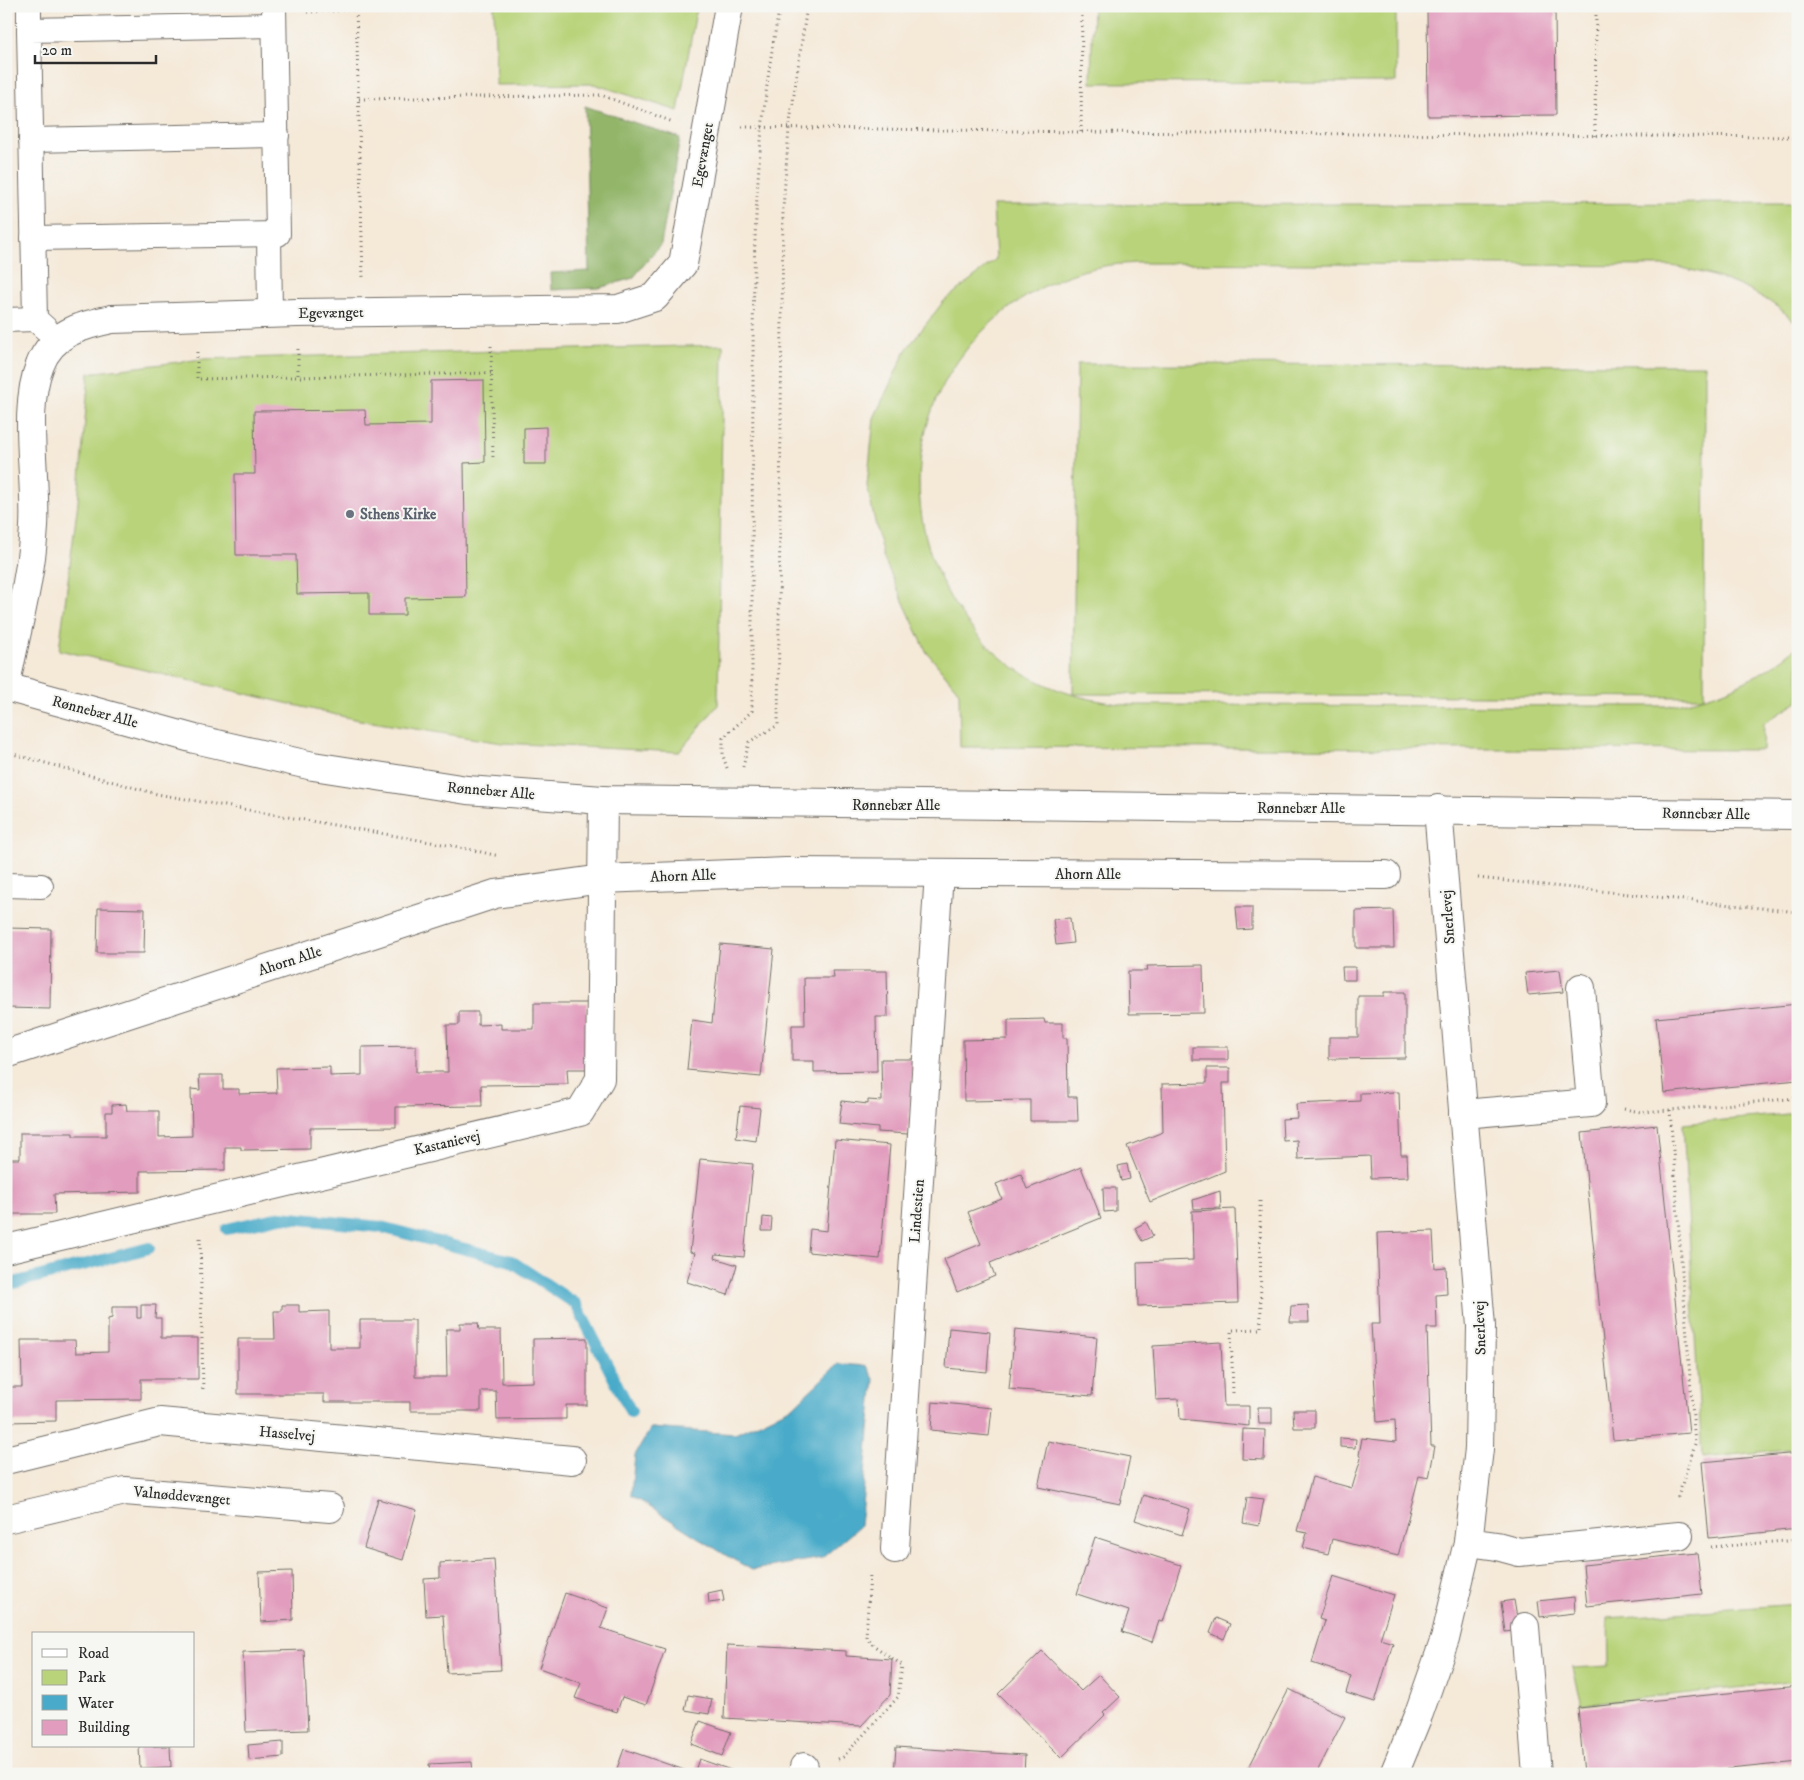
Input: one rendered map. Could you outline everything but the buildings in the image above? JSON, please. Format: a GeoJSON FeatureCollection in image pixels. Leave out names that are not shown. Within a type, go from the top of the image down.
{"type":"FeatureCollection","features":[{"type":"Feature","properties":{"kind":"street","name":"Egevænget"},"geometry":{"type":"LineString","coordinates":[[57,338],[85,324],[112,319],[364,312],[618,309],[655,298],[683,264],[729,6]]}},
{"type":"Feature","properties":{"kind":"street"},"geometry":{"type":"LineString","coordinates":[[6,683],[34,527],[32,400],[40,364],[57,338]]}},
{"type":"Feature","properties":{"kind":"street","name":"Rønnebær Alle"},"geometry":{"type":"LineString","coordinates":[[6,688],[194,739],[313,766],[467,790],[603,800],[739,804],[1438,809],[1798,815]]}},
{"type":"Feature","properties":{"kind":"street","name":"Kastanievej"},"geometry":{"type":"LineString","coordinates":[[6,1249],[580,1112],[600,1079],[603,800]]}},
{"type":"Feature","properties":{"kind":"street","name":"Snerlevej"},"geometry":{"type":"LineString","coordinates":[[1394,1774],[1419,1713],[1445,1639],[1468,1542],[1479,1449],[1481,1326],[1438,809]]}},
{"type":"Feature","properties":{"kind":"street","name":"Ahorn Alle"},"geometry":{"type":"LineString","coordinates":[[6,1054],[495,894],[602,879],[786,872],[1386,875]]}},
{"type":"Feature","properties":{"kind":"street","name":"Lindestien"},"geometry":{"type":"LineString","coordinates":[[895,1549],[939,873]]}},
{"type":"Feature","properties":{"kind":"street"},"geometry":{"type":"LineString","coordinates":[[1463,1114],[1591,1103],[1581,988]]}},
{"type":"Feature","properties":{"kind":"street","name":"Hasselvej"},"geometry":{"type":"LineString","coordinates":[[6,1460],[160,1422],[572,1460]]}},
{"type":"Feature","properties":{"kind":"street","name":"Valnøddevænget"},"geometry":{"type":"LineString","coordinates":[[6,1519],[125,1491],[330,1508]]}},
{"type":"Feature","properties":{"kind":"street"},"geometry":{"type":"LineString","coordinates":[[1468,1542],[1497,1546],[1519,1552],[1679,1536]]}},
{"type":"Feature","properties":{"kind":"street"},"geometry":{"type":"LineString","coordinates":[[1525,1626],[1537,1774]]}},
{"type":"Feature","properties":{"kind":"lane"},"geometry":{"type":"LineString","coordinates":[[29,6],[35,319]]}},
{"type":"Feature","properties":{"kind":"lane"},"geometry":{"type":"LineString","coordinates":[[29,30],[274,15],[277,135],[278,234],[33,238]]}},
{"type":"Feature","properties":{"kind":"lane"},"geometry":{"type":"LineString","coordinates":[[31,140],[277,135]]}},
{"type":"Feature","properties":{"kind":"lane"},"geometry":{"type":"LineString","coordinates":[[269,234],[270,314]]}},
{"type":"Feature","properties":{"kind":"lane"},"geometry":{"type":"LineString","coordinates":[[6,320],[35,319],[57,338]]}},
{"type":"Feature","properties":{"kind":"lane"},"geometry":{"type":"LineString","coordinates":[[6,885],[41,886]]}},
{"type":"Feature","properties":{"kind":"path"},"geometry":{"type":"LineString","coordinates":[[739,804],[723,756],[723,738],[752,710],[753,275],[762,128],[771,49],[780,6]]}},
{"type":"Feature","properties":{"kind":"path"},"geometry":{"type":"LineString","coordinates":[[744,754],[748,742],[778,725],[782,209],[789,129],[807,6]]}},
{"type":"Feature","properties":{"kind":"path"},"geometry":{"type":"LineString","coordinates":[[1081,132],[1082,6]]}},
{"type":"Feature","properties":{"kind":"path"},"geometry":{"type":"LineString","coordinates":[[1595,136],[1596,6]]}},
{"type":"Feature","properties":{"kind":"path"},"geometry":{"type":"LineString","coordinates":[[274,15],[356,8],[364,312]]}},
{"type":"Feature","properties":{"kind":"path"},"geometry":{"type":"LineString","coordinates":[[359,99],[601,95],[675,122],[789,129],[1798,137]]}},
{"type":"Feature","properties":{"kind":"path"},"geometry":{"type":"LineString","coordinates":[[490,310],[493,461]]}},
{"type":"Feature","properties":{"kind":"path"},"geometry":{"type":"LineString","coordinates":[[196,316],[197,379],[491,373]]}},
{"type":"Feature","properties":{"kind":"path"},"geometry":{"type":"LineString","coordinates":[[6,752],[157,794],[459,847],[507,858]]}},
{"type":"Feature","properties":{"kind":"path"},"geometry":{"type":"LineString","coordinates":[[1444,875],[1798,912]]}},
{"type":"Feature","properties":{"kind":"path"},"geometry":{"type":"LineString","coordinates":[[1591,1103],[1641,1112],[1798,1098]]}},
{"type":"Feature","properties":{"kind":"path"},"geometry":{"type":"LineString","coordinates":[[1670,1110],[1695,1444],[1677,1500],[1679,1536],[1700,1548],[1798,1540]]}},
{"type":"Feature","properties":{"kind":"path"},"geometry":{"type":"LineString","coordinates":[[1233,1393],[1231,1330],[1261,1329],[1260,1200]]}},
{"type":"Feature","properties":{"kind":"path"},"geometry":{"type":"LineString","coordinates":[[200,1203],[203,1426]]}},
{"type":"Feature","properties":{"kind":"path"},"geometry":{"type":"LineString","coordinates":[[804,1770],[843,1758],[898,1697],[902,1665],[873,1645],[866,1637],[871,1560],[895,1549]]}},
{"type":"Feature","properties":{"kind":"green space"},"geometry":{"type":"Polygon","coordinates":[[[494,6],[697,6],[678,111],[594,84],[496,85],[494,6]]]}},
{"type":"Feature","properties":{"kind":"green space"},"geometry":{"type":"Polygon","coordinates":[[[1093,6],[1396,6],[1396,82],[1091,83],[1093,6]]]}},
{"type":"Feature","properties":{"kind":"green space"},"geometry":{"type":"Polygon","coordinates":[[[585,106],[680,138],[661,244],[633,278],[599,288],[551,290],[550,273],[589,271],[585,106]]]}},
{"type":"Feature","properties":{"kind":"green space"},"geometry":{"type":"Polygon","coordinates":[[[1798,203],[1798,325],[1785,313],[1755,293],[1723,279],[1672,266],[1137,263],[1109,265],[1069,275],[1041,288],[1014,304],[990,324],[964,353],[944,385],[929,418],[921,453],[919,489],[923,526],[934,562],[950,597],[967,622],[998,655],[1023,673],[1058,690],[1092,699],[1127,705],[1667,706],[1704,698],[1753,678],[1798,646],[1798,702],[1764,723],[1763,750],[960,747],[959,692],[926,651],[883,557],[867,486],[874,418],[906,350],[943,302],[996,259],[993,205],[1798,203]]]}},
{"type":"Feature","properties":{"kind":"green space"},"geometry":{"type":"Polygon","coordinates":[[[723,345],[718,705],[679,752],[502,743],[354,719],[59,650],[78,502],[89,373],[203,359],[723,345]]]}},
{"type":"Feature","properties":{"kind":"green space"},"geometry":{"type":"Polygon","coordinates":[[[1077,364],[1705,365],[1704,697],[1073,694],[1077,364]]]}},
{"type":"Feature","properties":{"kind":"green space"},"geometry":{"type":"Polygon","coordinates":[[[1798,1113],[1798,1448],[1702,1458],[1683,1124],[1798,1113]]]}},
{"type":"Feature","properties":{"kind":"green space"},"geometry":{"type":"Polygon","coordinates":[[[1798,1604],[1798,1681],[1581,1705],[1572,1668],[1609,1666],[1608,1618],[1798,1604]]]}},
{"type":"Feature","properties":{"kind":"water"},"geometry":{"type":"Polygon","coordinates":[[[838,1364],[867,1366],[874,1379],[860,1526],[822,1558],[752,1570],[631,1495],[635,1455],[651,1428],[735,1434],[794,1406],[838,1364]]]}},
{"type":"Feature","properties":{"kind":"waterway"},"geometry":{"type":"LineString","coordinates":[[227,1229],[280,1217],[381,1227],[511,1261],[576,1304],[631,1412]]}},
{"type":"Feature","properties":{"kind":"waterway"},"geometry":{"type":"LineString","coordinates":[[6,1285],[149,1248]]}},
{"type":"Feature","properties":{"kind":"place","name":"Sthens Kirke"},"geometry":{"type":"Point","coordinates":[350,514]}}]}
